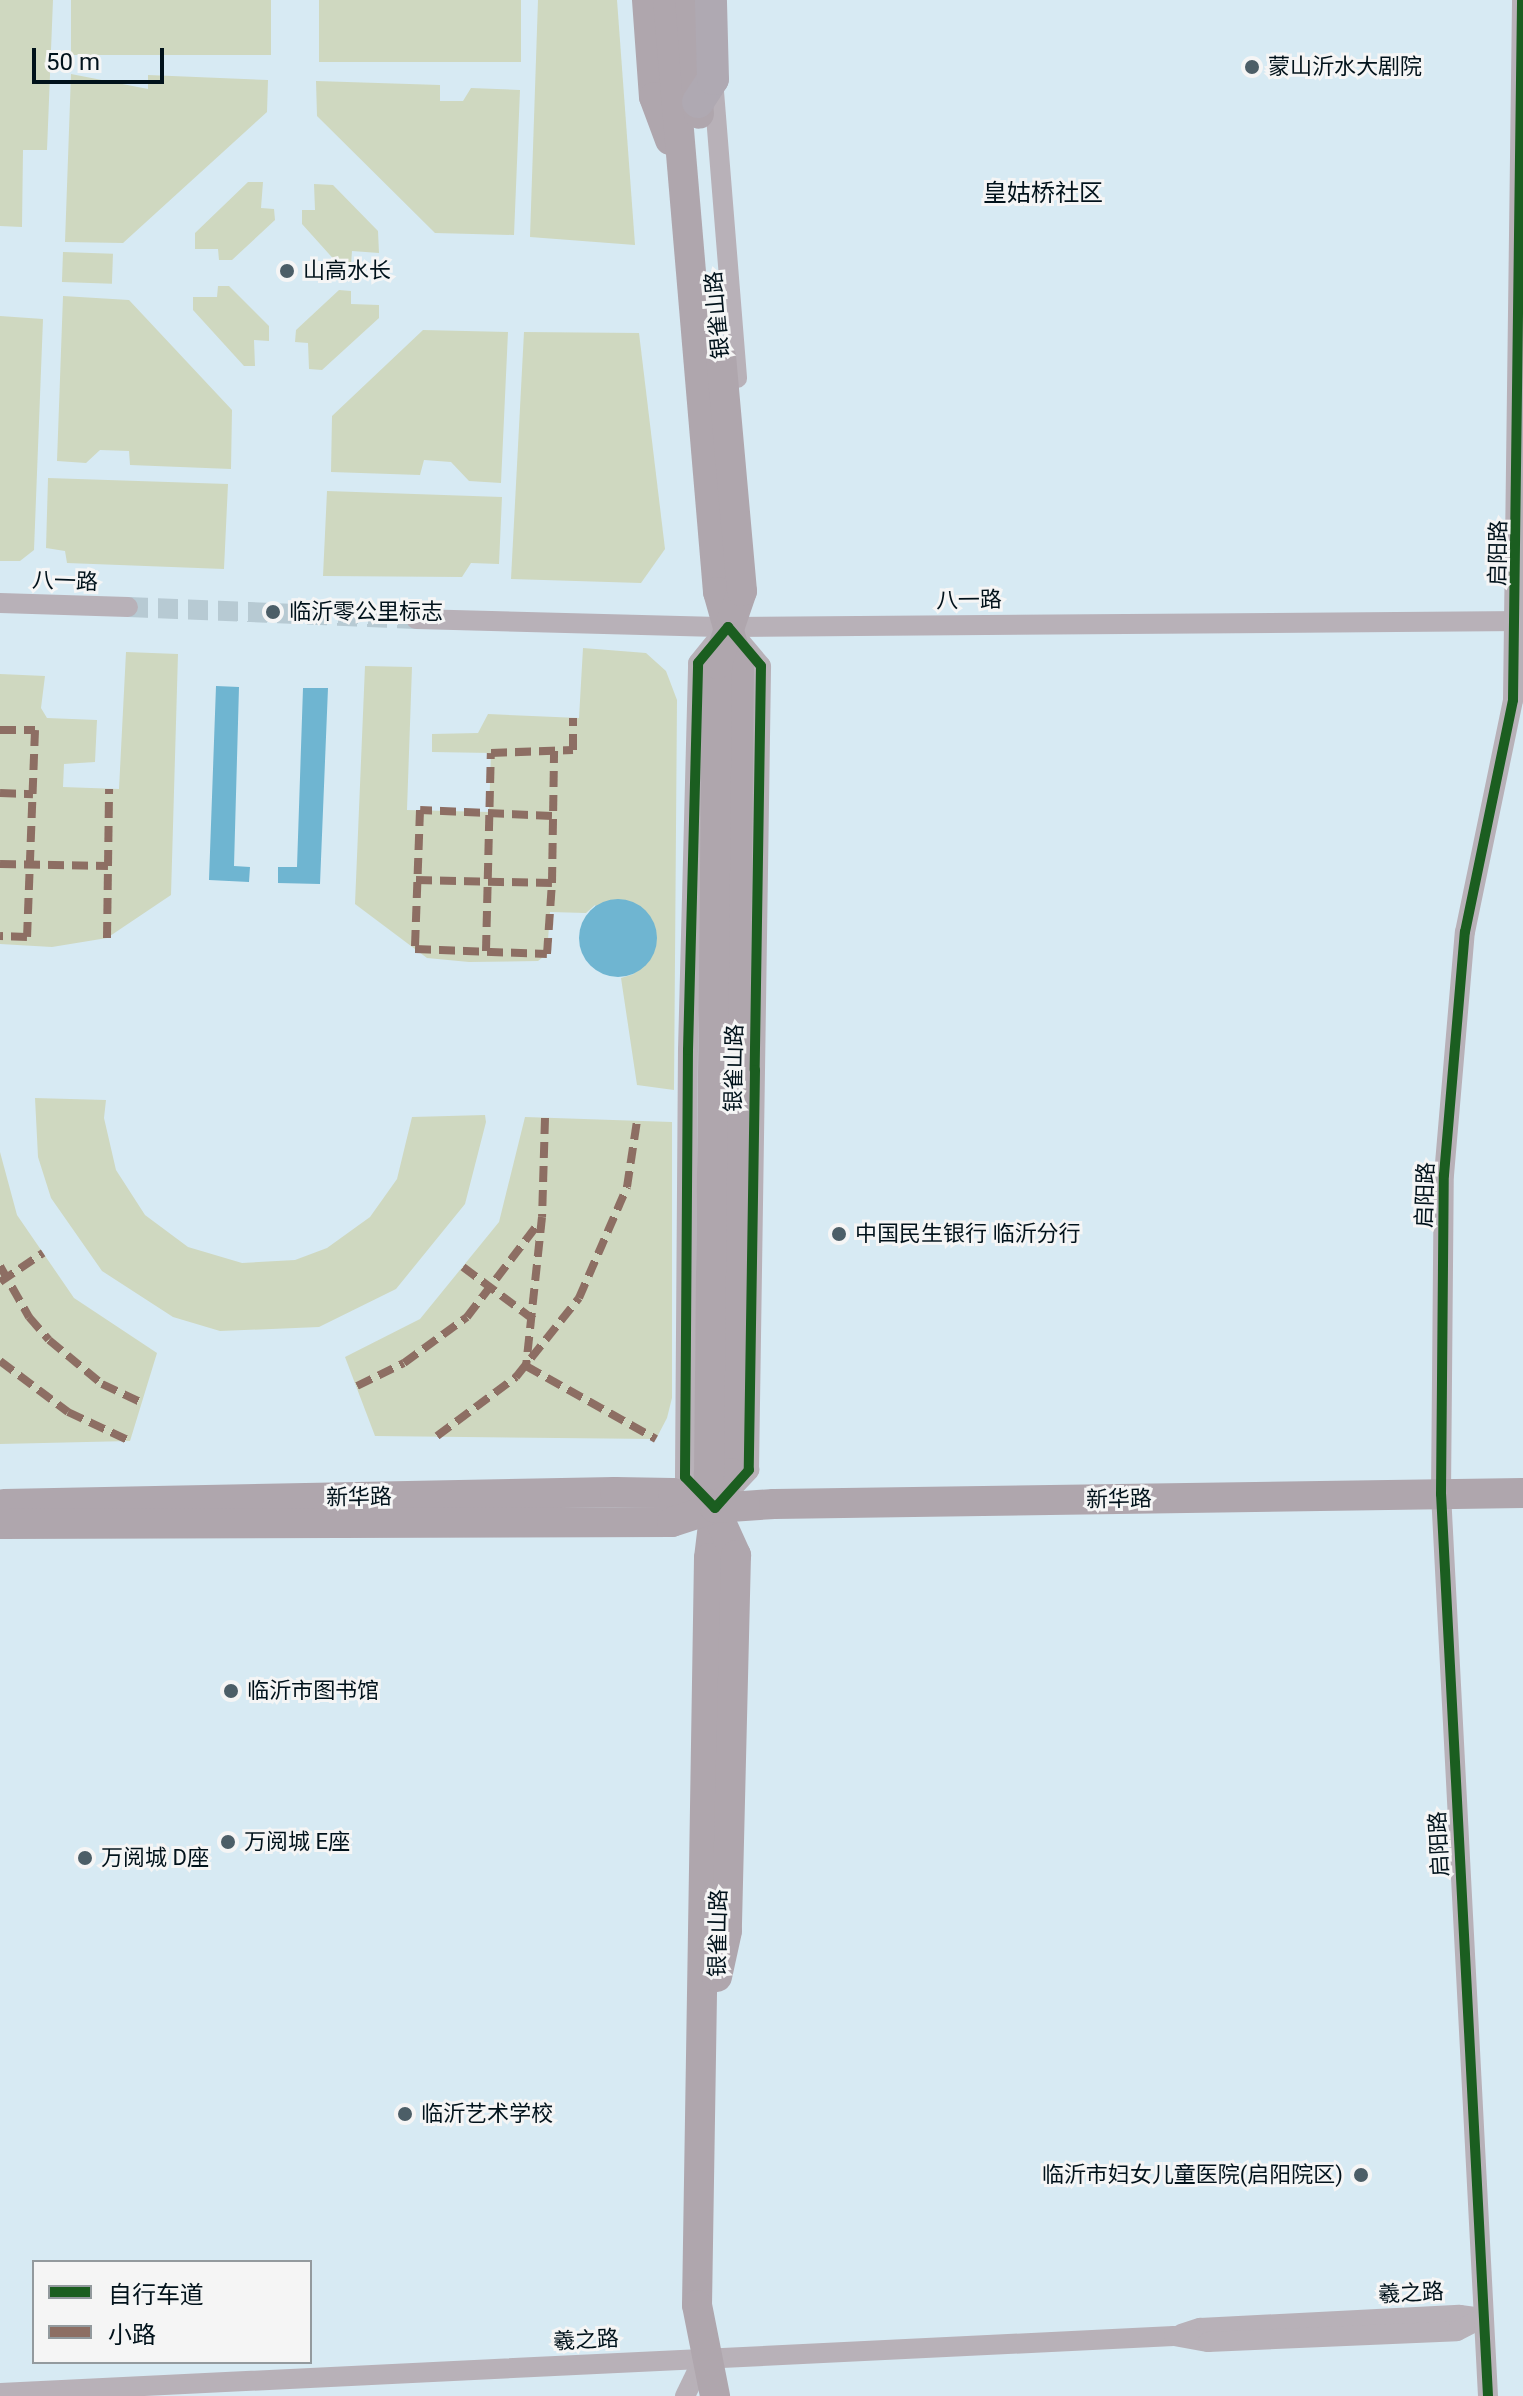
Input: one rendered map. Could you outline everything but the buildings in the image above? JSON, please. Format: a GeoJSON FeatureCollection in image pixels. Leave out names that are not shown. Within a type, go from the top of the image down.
{"type":"FeatureCollection","features":[{"type":"Feature","properties":{"kind":"main road"},"geometry":{"type":"LineString","coordinates":[[647,0],[654,97],[687,187]]}},
{"type":"Feature","properties":{"kind":"main road","name":"银雀山路"},"geometry":{"type":"LineString","coordinates":[[668,0],[687,187],[718,592],[728,627]]}},
{"type":"Feature","properties":{"kind":"main road","name":"银雀山路"},"geometry":{"type":"LineString","coordinates":[[690,0],[706,91],[742,591],[717,664],[709,1475],[715,1508],[736,1555],[727,1931],[717,1977],[710,2308],[697,2396]]}},
{"type":"Feature","properties":{"kind":"main road"},"geometry":{"type":"LineString","coordinates":[[706,91],[711,0]]}},
{"type":"Feature","properties":{"kind":"main road","name":"新华路"},"geometry":{"type":"LineString","coordinates":[[0,1504],[615,1492],[673,1493],[715,1508]]}},
{"type":"Feature","properties":{"kind":"main road","name":"新华路"},"geometry":{"type":"LineString","coordinates":[[0,1524],[672,1522],[715,1508],[1523,1493]]}},
{"type":"Feature","properties":{"kind":"main road","name":"银雀山路"},"geometry":{"type":"LineString","coordinates":[[715,1508],[709,1558],[697,2305],[703,2359],[715,2396]]}},
{"type":"Feature","properties":{"kind":"street","name":"启阳路"},"geometry":{"type":"LineString","coordinates":[[1488,2396],[1441,1494],[1444,1175],[1465,932],[1502,769],[1520,621],[1522,0]]}},
{"type":"Feature","properties":{"kind":"street"},"geometry":{"type":"LineString","coordinates":[[654,97],[670,159],[706,593],[728,627],[761,666],[749,1470],[715,1508]]}},
{"type":"Feature","properties":{"kind":"street","name":"八一路"},"geometry":{"type":"LineString","coordinates":[[0,603],[128,607]]}},
{"type":"Feature","properties":{"kind":"street","name":"八一路"},"geometry":{"type":"LineString","coordinates":[[416,619],[728,627],[1520,621]]}},
{"type":"Feature","properties":{"kind":"street","name":"羲之路"},"geometry":{"type":"LineString","coordinates":[[0,2393],[1174,2336],[1200,2328],[1460,2315],[1483,2318]]}},
{"type":"Feature","properties":{"kind":"street"},"geometry":{"type":"LineString","coordinates":[[685,2396],[703,2359]]}},
{"type":"Feature","properties":{"kind":"street"},"geometry":{"type":"LineString","coordinates":[[703,2359],[727,2396]]}},
{"type":"Feature","properties":{"kind":"green space"},"geometry":{"type":"Polygon","coordinates":[[[0,0],[53,0],[47,150],[23,150],[22,227],[0,226],[0,0]]]}},
{"type":"Feature","properties":{"kind":"green space"},"geometry":{"type":"Polygon","coordinates":[[[71,0],[271,0],[271,55],[71,55],[71,0]]]}},
{"type":"Feature","properties":{"kind":"green space"},"geometry":{"type":"Polygon","coordinates":[[[319,0],[521,0],[521,62],[319,62],[319,0]]]}},
{"type":"Feature","properties":{"kind":"green space"},"geometry":{"type":"Polygon","coordinates":[[[538,0],[617,0],[635,245],[530,237],[538,0]]]}},
{"type":"Feature","properties":{"kind":"green space"},"geometry":{"type":"Polygon","coordinates":[[[71,74],[148,89],[148,75],[268,80],[267,112],[123,243],[65,242],[71,74]]]}},
{"type":"Feature","properties":{"kind":"green space"},"geometry":{"type":"Polygon","coordinates":[[[316,81],[440,85],[440,101],[463,101],[471,88],[520,90],[514,235],[435,233],[317,116],[316,81]]]}},
{"type":"Feature","properties":{"kind":"green space"},"geometry":{"type":"Polygon","coordinates":[[[248,182],[263,182],[261,208],[274,209],[275,220],[232,260],[219,260],[218,249],[195,249],[195,233],[248,182]]]}},
{"type":"Feature","properties":{"kind":"green space"},"geometry":{"type":"Polygon","coordinates":[[[314,184],[333,185],[378,231],[379,253],[352,251],[351,265],[338,264],[302,224],[302,210],[315,210],[314,184]]]}},
{"type":"Feature","properties":{"kind":"green space"},"geometry":{"type":"Polygon","coordinates":[[[63,252],[113,254],[112,284],[62,282],[63,252]]]}},
{"type":"Feature","properties":{"kind":"green space"},"geometry":{"type":"Polygon","coordinates":[[[218,286],[229,286],[269,326],[269,341],[254,340],[255,366],[244,366],[193,310],[193,297],[217,297],[218,286]]]}},
{"type":"Feature","properties":{"kind":"green space"},"geometry":{"type":"Polygon","coordinates":[[[339,290],[351,291],[351,304],[379,305],[379,318],[322,370],[309,369],[308,343],[295,342],[296,330],[339,290]]]}},
{"type":"Feature","properties":{"kind":"green space"},"geometry":{"type":"Polygon","coordinates":[[[63,296],[129,300],[232,410],[231,469],[130,465],[129,451],[100,450],[86,463],[57,461],[63,296]]]}},
{"type":"Feature","properties":{"kind":"green space"},"geometry":{"type":"Polygon","coordinates":[[[0,316],[43,319],[34,550],[20,561],[0,561],[0,316]]]}},
{"type":"Feature","properties":{"kind":"green space"},"geometry":{"type":"Polygon","coordinates":[[[423,330],[508,332],[501,483],[469,481],[451,462],[424,460],[420,475],[331,472],[332,416],[423,330]]]}},
{"type":"Feature","properties":{"kind":"green space"},"geometry":{"type":"Polygon","coordinates":[[[524,332],[639,333],[665,549],[641,583],[511,579],[524,332]]]}},
{"type":"Feature","properties":{"kind":"green space"},"geometry":{"type":"Polygon","coordinates":[[[48,478],[228,484],[224,569],[67,563],[65,551],[46,548],[48,478]]]}},
{"type":"Feature","properties":{"kind":"green space"},"geometry":{"type":"Polygon","coordinates":[[[327,491],[502,497],[499,564],[471,563],[462,577],[323,576],[327,491]]]}},
{"type":"Feature","properties":{"kind":"green space"},"geometry":{"type":"Polygon","coordinates":[[[583,648],[646,653],[666,671],[677,700],[674,1090],[637,1085],[621,978],[634,974],[595,905],[586,913],[550,912],[547,954],[538,961],[469,962],[427,958],[355,904],[365,666],[412,667],[407,810],[489,812],[491,753],[432,752],[432,734],[478,733],[488,714],[579,718],[583,648]]]}},
{"type":"Feature","properties":{"kind":"green space"},"geometry":{"type":"Polygon","coordinates":[[[126,652],[178,654],[171,895],[107,938],[52,947],[0,944],[0,674],[45,676],[41,708],[47,718],[97,720],[95,762],[64,764],[63,787],[119,789],[126,652]]]}},
{"type":"Feature","properties":{"kind":"green space"},"geometry":{"type":"Polygon","coordinates":[[[35,1098],[106,1100],[104,1118],[116,1170],[145,1215],[188,1247],[242,1263],[295,1260],[327,1248],[370,1217],[397,1179],[412,1117],[485,1115],[486,1122],[465,1204],[396,1289],[319,1327],[220,1331],[173,1317],[102,1271],[51,1198],[38,1157],[35,1098]]]}},
{"type":"Feature","properties":{"kind":"green space"},"geometry":{"type":"Polygon","coordinates":[[[525,1117],[672,1122],[672,1398],[667,1418],[656,1439],[375,1436],[345,1357],[420,1319],[499,1222],[525,1117]]]}},
{"type":"Feature","properties":{"kind":"green space"},"geometry":{"type":"Polygon","coordinates":[[[0,1152],[17,1215],[74,1298],[157,1353],[130,1441],[0,1444],[0,1152]]]}},
{"type":"Feature","properties":{"kind":"water"},"geometry":{"type":"Polygon","coordinates":[[[216,686],[239,687],[234,866],[250,867],[249,882],[209,880],[216,686]]]}},
{"type":"Feature","properties":{"kind":"water"},"geometry":{"type":"Polygon","coordinates":[[[303,688],[328,688],[320,884],[278,883],[278,867],[297,867],[303,688]]]}},
{"type":"Feature","properties":{"kind":"water"},"geometry":{"type":"Polygon","coordinates":[[[610,899],[626,899],[640,905],[651,916],[657,938],[651,960],[640,971],[626,977],[610,977],[596,971],[585,960],[579,946],[579,930],[585,916],[596,905],[610,899]]]}},
{"type":"Feature","properties":{"kind":"tunnel"},"geometry":{"type":"LineString","coordinates":[[128,607],[416,619]]}},
{"type":"Feature","properties":{"kind":"marked path"},"geometry":{"type":"LineString","coordinates":[[486,951],[491,753],[573,750],[573,718]]}},
{"type":"Feature","properties":{"kind":"marked path"},"geometry":{"type":"LineString","coordinates":[[0,730],[35,730],[27,937],[0,936]]}},
{"type":"Feature","properties":{"kind":"marked path"},"geometry":{"type":"LineString","coordinates":[[552,816],[420,810],[415,949],[547,954],[552,883],[554,751]]}},
{"type":"Feature","properties":{"kind":"marked path"},"geometry":{"type":"LineString","coordinates":[[107,938],[109,789]]}},
{"type":"Feature","properties":{"kind":"marked path"},"geometry":{"type":"LineString","coordinates":[[0,793],[33,794]]}},
{"type":"Feature","properties":{"kind":"marked path"},"geometry":{"type":"LineString","coordinates":[[0,864],[108,866]]}},
{"type":"Feature","properties":{"kind":"marked path"},"geometry":{"type":"LineString","coordinates":[[416,880],[552,883]]}},
{"type":"Feature","properties":{"kind":"marked path"},"geometry":{"type":"LineString","coordinates":[[545,1118],[542,1217],[526,1366],[656,1439]]}},
{"type":"Feature","properties":{"kind":"marked path"},"geometry":{"type":"LineString","coordinates":[[437,1436],[516,1377],[579,1298],[627,1187],[637,1121]]}},
{"type":"Feature","properties":{"kind":"marked path"},"geometry":{"type":"LineString","coordinates":[[357,1386],[404,1363],[467,1317],[538,1224]]}},
{"type":"Feature","properties":{"kind":"marked path"},"geometry":{"type":"LineString","coordinates":[[0,1282],[43,1253]]}},
{"type":"Feature","properties":{"kind":"marked path"},"geometry":{"type":"LineString","coordinates":[[0,1266],[29,1317],[49,1340],[102,1384],[140,1402]]}},
{"type":"Feature","properties":{"kind":"marked path"},"geometry":{"type":"LineString","coordinates":[[463,1267],[534,1320]]}},
{"type":"Feature","properties":{"kind":"marked path"},"geometry":{"type":"LineString","coordinates":[[0,1361],[68,1412],[130,1441]]}},
{"type":"Feature","properties":{"kind":"cycle path"},"geometry":{"type":"LineString","coordinates":[[1488,2396],[1441,1494],[1444,1175],[1465,932],[1513,700],[1522,0]]}},
{"type":"Feature","properties":{"kind":"cycle path"},"geometry":{"type":"LineString","coordinates":[[728,627],[761,666],[749,1470],[715,1508],[685,1477],[688,1050],[698,663],[728,627]]}},
{"type":"Feature","properties":{"kind":"place","name":"蒙山沂水大剧院"},"geometry":{"type":"Point","coordinates":[1252,67]}},
{"type":"Feature","properties":{"kind":"place","name":"山高水长"},"geometry":{"type":"Point","coordinates":[287,271]}},
{"type":"Feature","properties":{"kind":"place","name":"临沂零公里标志"},"geometry":{"type":"Point","coordinates":[273,612]}},
{"type":"Feature","properties":{"kind":"place","name":"中国民生银行 临沂分行"},"geometry":{"type":"Point","coordinates":[839,1234]}},
{"type":"Feature","properties":{"kind":"place","name":"临沂市图书馆"},"geometry":{"type":"Point","coordinates":[231,1691]}},
{"type":"Feature","properties":{"kind":"place","name":"万阅城 E座"},"geometry":{"type":"Point","coordinates":[228,1842]}},
{"type":"Feature","properties":{"kind":"place","name":"万阅城 D座"},"geometry":{"type":"Point","coordinates":[85,1858]}},
{"type":"Feature","properties":{"kind":"place","name":"临沂艺术学校"},"geometry":{"type":"Point","coordinates":[405,2114]}},
{"type":"Feature","properties":{"kind":"place","name":"临沂市妇女儿童医院(启阳院区)"},"geometry":{"type":"Point","coordinates":[1361,2175]}},
{"type":"Feature","properties":{"kind":"district","name":"皇姑桥社区"},"geometry":{"type":"Point","coordinates":[1043,194]}}]}
